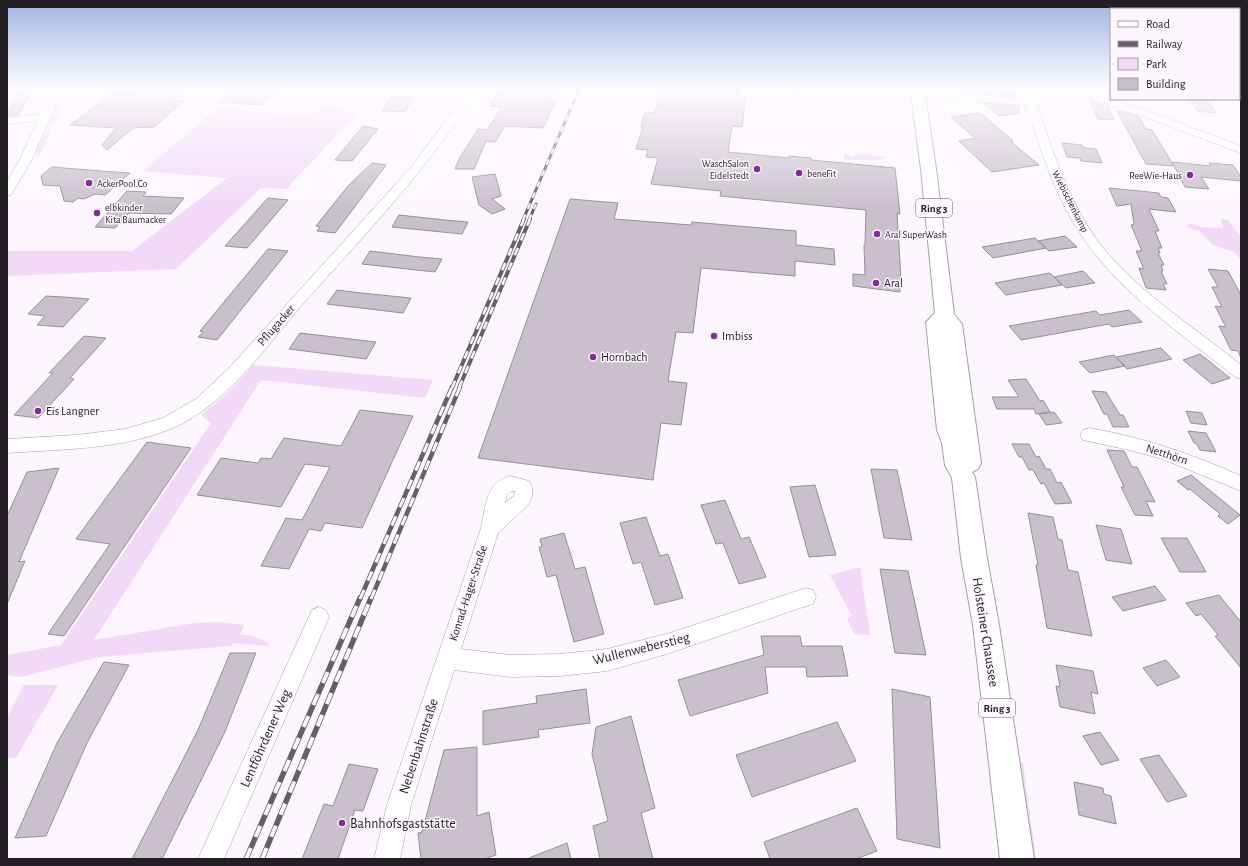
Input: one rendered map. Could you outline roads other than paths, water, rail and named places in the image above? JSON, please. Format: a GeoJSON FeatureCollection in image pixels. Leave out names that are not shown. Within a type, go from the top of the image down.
{"type":"FeatureCollection","features":[{"type":"Feature","properties":{"kind":"main road","name":"Ring 3"},"geometry":{"type":"LineString","coordinates":[[923,127],[945,315],[952,324],[971,469],[963,477]]}},
{"type":"Feature","properties":{"kind":"main road","name":"Holsteiner Chaussee"},"geometry":{"type":"LineString","coordinates":[[945,315],[936,322],[948,430],[954,444],[956,465],[963,477],[974,558],[986,624],[1017,859]]}},
{"type":"Feature","properties":{"kind":"street"},"geometry":{"type":"LineString","coordinates":[[7,192],[25,161],[41,127]]}},
{"type":"Feature","properties":{"kind":"street","name":"Pflugacker"},"geometry":{"type":"LineString","coordinates":[[7,446],[85,440],[135,433],[169,422],[188,413],[205,401],[235,372],[419,163],[446,127]]}},
{"type":"Feature","properties":{"kind":"street","name":"Wiebischenkamp"},"geometry":{"type":"LineString","coordinates":[[1039,127],[1058,179],[1068,200],[1086,232],[1106,260],[1133,287],[1241,373]]}},
{"type":"Feature","properties":{"kind":"street"},"geometry":{"type":"LineString","coordinates":[[1181,127],[1241,150]]}},
{"type":"Feature","properties":{"kind":"street","name":"Netthörn"},"geometry":{"type":"LineString","coordinates":[[1089,435],[1118,439],[1185,459],[1241,484]]}},
{"type":"Feature","properties":{"kind":"street","name":"Konrad-Hager-Straße"},"geometry":{"type":"LineString","coordinates":[[447,658],[490,528]]}},
{"type":"Feature","properties":{"kind":"street","name":"Wullenweberstieg"},"geometry":{"type":"LineString","coordinates":[[447,658],[511,666],[560,665],[607,660],[670,643],[806,597]]}},
{"type":"Feature","properties":{"kind":"street","name":"Lentföhrdener Weg"},"geometry":{"type":"LineString","coordinates":[[211,859],[319,618]]}},
{"type":"Feature","properties":{"kind":"street","name":"Nebenbahnstraße"},"geometry":{"type":"LineString","coordinates":[[387,859],[399,805],[447,658]]}},
{"type":"Feature","properties":{"kind":"railway"},"geometry":{"type":"LineString","coordinates":[[523,220],[563,127]]}},
{"type":"Feature","properties":{"kind":"railway"},"geometry":{"type":"LineString","coordinates":[[529,220],[536,204]]}},
{"type":"Feature","properties":{"kind":"railway"},"geometry":{"type":"LineString","coordinates":[[452,388],[524,219]]}},
{"type":"Feature","properties":{"kind":"railway"},"geometry":{"type":"LineString","coordinates":[[459,388],[530,219]]}},
{"type":"Feature","properties":{"kind":"railway"},"geometry":{"type":"LineString","coordinates":[[360,599],[452,387]]}},
{"type":"Feature","properties":{"kind":"railway"},"geometry":{"type":"LineString","coordinates":[[371,599],[460,387]]}},
{"type":"Feature","properties":{"kind":"railway"},"geometry":{"type":"LineString","coordinates":[[246,859],[360,598]]}},
{"type":"Feature","properties":{"kind":"railway"},"geometry":{"type":"LineString","coordinates":[[262,859],[371,598]]}},
{"type":"Feature","properties":{"kind":"place","name":"WaschSalon Eidelstedt"},"geometry":{"type":"Point","coordinates":[757,169]}},
{"type":"Feature","properties":{"kind":"place","name":"beneFit"},"geometry":{"type":"Point","coordinates":[799,173]}},
{"type":"Feature","properties":{"kind":"place","name":"ReeWie-Haus"},"geometry":{"type":"Point","coordinates":[1190,175]}},
{"type":"Feature","properties":{"kind":"place","name":"AckerPool.Co"},"geometry":{"type":"Point","coordinates":[89,183]}},
{"type":"Feature","properties":{"kind":"place","name":"elbkinder Kita Baumacker"},"geometry":{"type":"Point","coordinates":[97,213]}},
{"type":"Feature","properties":{"kind":"place","name":"Aral SuperWash"},"geometry":{"type":"Point","coordinates":[877,234]}},
{"type":"Feature","properties":{"kind":"place","name":"Aral"},"geometry":{"type":"Point","coordinates":[876,283]}},
{"type":"Feature","properties":{"kind":"place","name":"Imbiss"},"geometry":{"type":"Point","coordinates":[714,336]}},
{"type":"Feature","properties":{"kind":"place","name":"Hornbach"},"geometry":{"type":"Point","coordinates":[593,357]}},
{"type":"Feature","properties":{"kind":"place","name":"Eis Langner"},"geometry":{"type":"Point","coordinates":[38,411]}},
{"type":"Feature","properties":{"kind":"place","name":"Bahnhofsgaststätte"},"geometry":{"type":"Point","coordinates":[342,823]}}]}
